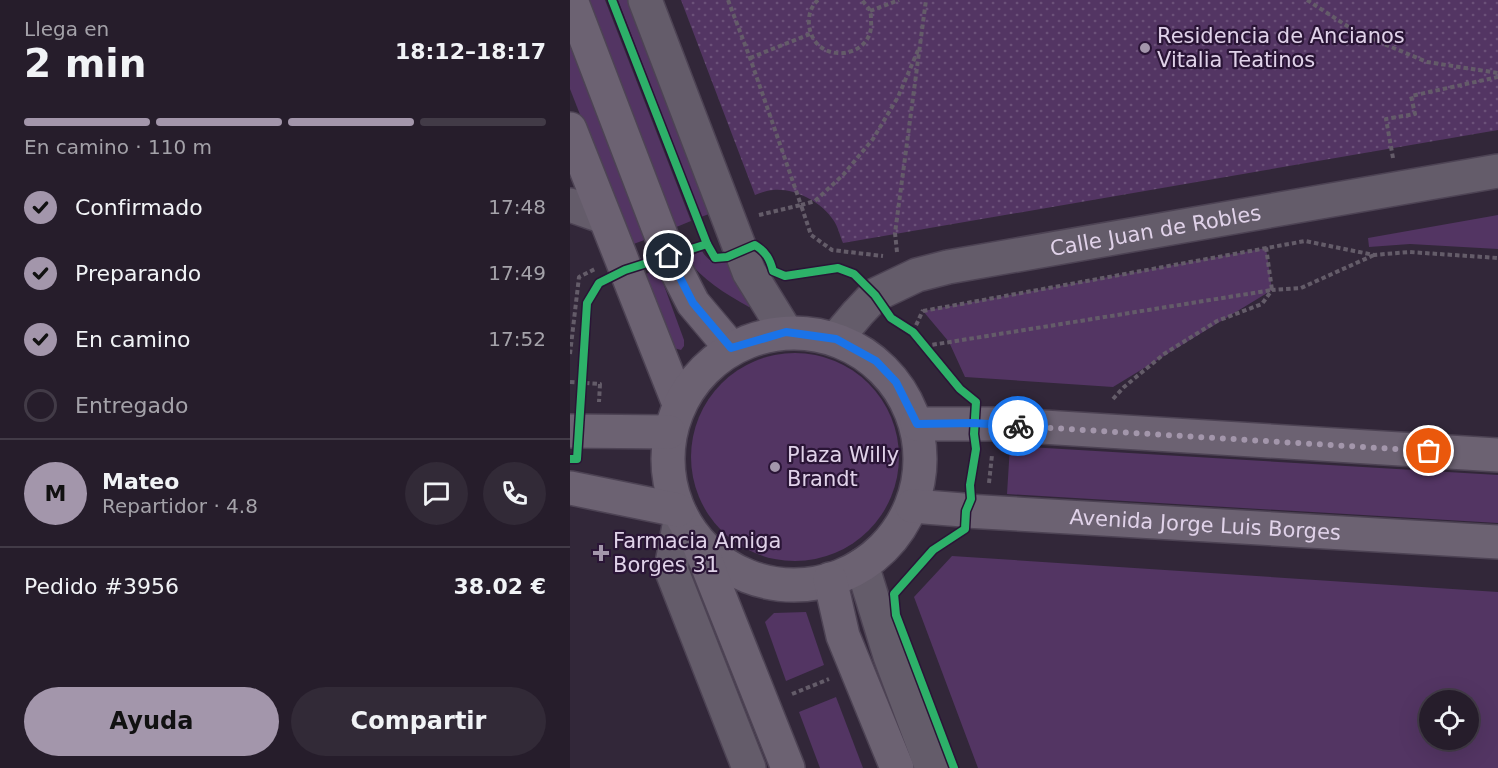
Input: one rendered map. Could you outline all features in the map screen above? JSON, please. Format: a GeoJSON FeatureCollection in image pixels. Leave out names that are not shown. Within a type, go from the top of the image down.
{"type":"FeatureCollection","features":[{"type":"Feature","properties":{"kind":"main road"},"geometry":{"type":"LineString","coordinates":[[571,0],[669,256],[693,303],[731,348]]}},
{"type":"Feature","properties":{"kind":"main road"},"geometry":{"type":"LineString","coordinates":[[570,129],[604,217],[674,418],[667,473],[685,522],[788,768]]}},
{"type":"Feature","properties":{"kind":"main road"},"geometry":{"type":"LineString","coordinates":[[570,488],[685,522],[721,562],[770,583],[806,584],[830,579],[862,565],[890,541],[912,507],[921,466],[917,424],[896,382],[876,361],[836,339],[786,332],[731,348],[674,418],[575,431]]}},
{"type":"Feature","properties":{"kind":"main road"},"geometry":{"type":"LineString","coordinates":[[917,424],[994,424],[1498,455]]}},
{"type":"Feature","properties":{"kind":"main road","name":"Avenida Jorge Luis Borges"},"geometry":{"type":"LineString","coordinates":[[912,507],[1498,542]]}},
{"type":"Feature","properties":{"kind":"main road"},"geometry":{"type":"LineString","coordinates":[[830,579],[843,636],[897,768]]}},
{"type":"Feature","properties":{"kind":"street"},"geometry":{"type":"LineString","coordinates":[[645,0],[749,272],[786,332]]}},
{"type":"Feature","properties":{"kind":"street","name":"Calle Juan de Robles"},"geometry":{"type":"LineString","coordinates":[[836,339],[875,295],[917,275],[948,267],[1498,171]]}},
{"type":"Feature","properties":{"kind":"street"},"geometry":{"type":"LineString","coordinates":[[570,205],[604,217]]}},
{"type":"Feature","properties":{"kind":"street"},"geometry":{"type":"LineString","coordinates":[[685,522],[671,569],[729,719],[743,767]]}},
{"type":"Feature","properties":{"kind":"street"},"geometry":{"type":"LineString","coordinates":[[862,565],[890,656],[932,768]]}},
{"type":"Feature","properties":{"kind":"path"},"geometry":{"type":"LineString","coordinates":[[728,0],[811,234],[832,250],[888,256]]}},
{"type":"Feature","properties":{"kind":"path"},"geometry":{"type":"LineString","coordinates":[[818,0],[808,18],[810,34],[820,47],[835,54],[851,52],[865,43],[872,28],[870,12],[862,0]]}},
{"type":"Feature","properties":{"kind":"path"},"geometry":{"type":"LineString","coordinates":[[870,12],[899,0]]}},
{"type":"Feature","properties":{"kind":"path"},"geometry":{"type":"LineString","coordinates":[[897,256],[895,233],[926,0]]}},
{"type":"Feature","properties":{"kind":"path"},"geometry":{"type":"LineString","coordinates":[[1307,0],[1358,33],[1427,62],[1498,75]]}},
{"type":"Feature","properties":{"kind":"path"},"geometry":{"type":"LineString","coordinates":[[750,58],[810,34]]}},
{"type":"Feature","properties":{"kind":"path"},"geometry":{"type":"LineString","coordinates":[[750,217],[815,201],[843,175],[873,139],[898,97],[919,48]]}},
{"type":"Feature","properties":{"kind":"path"},"geometry":{"type":"LineString","coordinates":[[1399,188],[1386,119],[1415,114],[1411,96],[1498,75]]}},
{"type":"Feature","properties":{"kind":"path"},"geometry":{"type":"LineString","coordinates":[[1113,399],[1164,354],[1217,321],[1262,304],[1272,290],[1262,212]]}},
{"type":"Feature","properties":{"kind":"path"},"geometry":{"type":"LineString","coordinates":[[923,310],[1305,241],[1374,255],[1409,252],[1498,258]]}},
{"type":"Feature","properties":{"kind":"path"},"geometry":{"type":"LineString","coordinates":[[925,346],[1272,290],[1301,288],[1374,255]]}},
{"type":"Feature","properties":{"kind":"path"},"geometry":{"type":"LineString","coordinates":[[570,354],[579,278],[599,267]]}},
{"type":"Feature","properties":{"kind":"path"},"geometry":{"type":"LineString","coordinates":[[927,301],[909,329],[932,355]]}},
{"type":"Feature","properties":{"kind":"path"},"geometry":{"type":"LineString","coordinates":[[575,431],[583,372]]}},
{"type":"Feature","properties":{"kind":"path"},"geometry":{"type":"LineString","coordinates":[[989,484],[992,452]]}},
{"type":"Feature","properties":{"kind":"path"},"geometry":{"type":"LineString","coordinates":[[762,706],[856,669]]}},
{"type":"Feature","properties":{"kind":"shaded area"},"geometry":{"type":"Polygon","coordinates":[[[586,0],[605,0],[691,221],[674,228],[586,0]]]}},
{"type":"Feature","properties":{"kind":"shaded area"},"geometry":{"type":"Polygon","coordinates":[[[618,0],[635,0],[717,211],[701,217],[618,0]]]}},
{"type":"Feature","properties":{"kind":"shaded area"},"geometry":{"type":"Polygon","coordinates":[[[681,0],[1498,0],[1498,130],[843,243],[829,214],[815,202],[790,191],[769,190],[755,195],[681,0]]]}},
{"type":"Feature","properties":{"kind":"shaded area"},"geometry":{"type":"Polygon","coordinates":[[[570,41],[647,239],[631,245],[570,89],[570,41]]]}},
{"type":"Feature","properties":{"kind":"shaded area"},"geometry":{"type":"Polygon","coordinates":[[[1498,215],[1498,249],[1410,244],[1369,247],[1368,238],[1498,215]]]}},
{"type":"Feature","properties":{"kind":"shaded area"},"geometry":{"type":"Polygon","coordinates":[[[1266,248],[1272,290],[1113,387],[965,377],[949,342],[923,311],[1266,248]]]}},
{"type":"Feature","properties":{"kind":"shaded area"},"geometry":{"type":"Polygon","coordinates":[[[702,251],[705,256],[716,262],[735,258],[752,303],[749,307],[714,286],[686,258],[702,251]]]}},
{"type":"Feature","properties":{"kind":"shaded area"},"geometry":{"type":"Polygon","coordinates":[[[658,269],[684,340],[681,350],[670,347],[643,275],[658,269]]]}},
{"type":"Feature","properties":{"kind":"shaded area"},"geometry":{"type":"Polygon","coordinates":[[[785,353],[805,353],[825,357],[844,365],[869,383],[882,399],[891,417],[899,447],[895,487],[891,497],[882,515],[869,531],[853,544],[825,557],[805,561],[785,561],[765,557],[746,549],[721,531],[708,515],[695,487],[691,467],[691,447],[695,427],[703,408],[721,383],[737,370],[765,357],[785,353]]]}},
{"type":"Feature","properties":{"kind":"shaded area"},"geometry":{"type":"Polygon","coordinates":[[[1010,446],[1498,475],[1498,523],[1007,494],[1010,446]]]}},
{"type":"Feature","properties":{"kind":"shaded area"},"geometry":{"type":"Polygon","coordinates":[[[952,556],[1498,592],[1498,768],[978,768],[914,597],[952,556]]]}},
{"type":"Feature","properties":{"kind":"shaded area"},"geometry":{"type":"Polygon","coordinates":[[[806,612],[824,665],[786,681],[765,622],[774,613],[806,612]]]}},
{"type":"Feature","properties":{"kind":"shaded area"},"geometry":{"type":"Polygon","coordinates":[[[836,697],[863,768],[820,768],[799,712],[836,697]]]}},
{"type":"Feature","properties":{"kind":"cycle path"},"geometry":{"type":"LineString","coordinates":[[612,0],[707,244],[715,258],[727,257],[755,245],[767,256],[773,271],[785,276],[838,268],[854,274],[875,295],[891,318],[913,332],[960,389],[976,402],[974,434],[976,449],[970,485],[971,499],[966,511],[965,529],[933,550],[894,594],[896,615],[954,768]]}},
{"type":"Feature","properties":{"kind":"cycle path"},"geometry":{"type":"LineString","coordinates":[[570,459],[577,459],[587,303],[599,283],[625,270],[707,244]]}},
{"type":"Feature","properties":{"kind":"way so far"},"geometry":{"type":"LineString","coordinates":[[1018,426],[1429,451]]}},
{"type":"Feature","properties":{"kind":"place","name":"Residencia de Ancianos Vitalia Teatinos"},"geometry":{"type":"Point","coordinates":[1145,48]}},
{"type":"Feature","properties":{"kind":"place","name":"Plaza Willy Brandt"},"geometry":{"type":"Point","coordinates":[775,467]}},
{"type":"Feature","properties":{"kind":"place","name":"Farmacia Amiga Borges 31"},"geometry":{"type":"Point","coordinates":[601,553]}},
{"type":"Feature","properties":{"kind":"route"},"geometry":{"type":"LineString","coordinates":[[669,256],[693,303],[731,348],[786,332],[836,339],[876,361],[896,382],[917,424],[974,423],[1018,426]]}}]}
